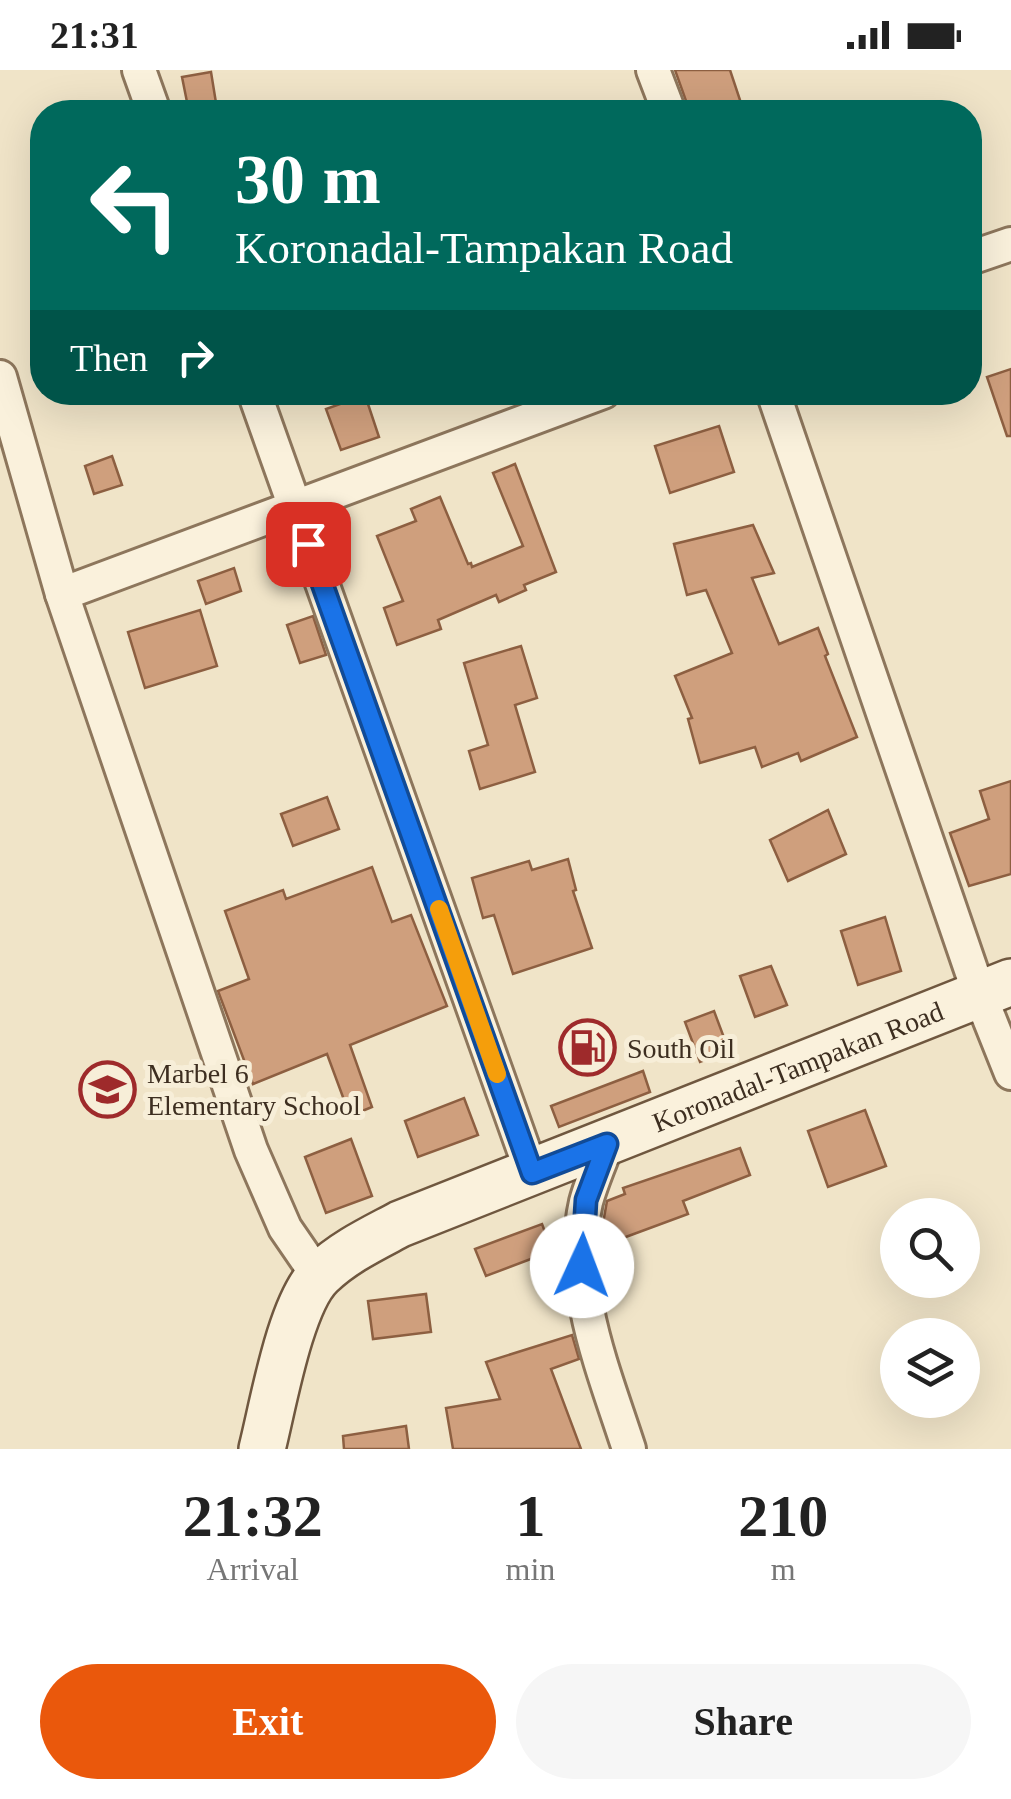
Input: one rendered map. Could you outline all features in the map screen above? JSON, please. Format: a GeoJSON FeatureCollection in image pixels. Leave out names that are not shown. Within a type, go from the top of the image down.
{"type":"FeatureCollection","features":[{"type":"Feature","properties":{"kind":"main road","name":"Koronadal-Tampakan Road"},"geometry":{"type":"LineString","coordinates":[[262,1449],[299,1308],[318,1276],[350,1250],[400,1224],[995,988]]}},
{"type":"Feature","properties":{"kind":"street"},"geometry":{"type":"LineString","coordinates":[[139,70],[150,100]]}},
{"type":"Feature","properties":{"kind":"street"},"geometry":{"type":"LineString","coordinates":[[653,70],[664,100]]}},
{"type":"Feature","properties":{"kind":"street"},"geometry":{"type":"LineString","coordinates":[[982,254],[1011,244]]}},
{"type":"Feature","properties":{"kind":"street"},"geometry":{"type":"LineString","coordinates":[[0,377],[62,594],[250,1150],[285,1228],[318,1276]]}},
{"type":"Feature","properties":{"kind":"street"},"geometry":{"type":"LineString","coordinates":[[259,405],[532,1173]]}},
{"type":"Feature","properties":{"kind":"street"},"geometry":{"type":"LineString","coordinates":[[62,594],[568,405]]}},
{"type":"Feature","properties":{"kind":"street"},"geometry":{"type":"LineString","coordinates":[[777,405],[995,988],[1011,1073]]}},
{"type":"Feature","properties":{"kind":"street"},"geometry":{"type":"LineString","coordinates":[[607,1144],[586,1200],[582,1266],[586,1314],[629,1449]]}},
{"type":"Feature","properties":{"kind":"building"},"geometry":{"type":"Polygon","coordinates":[[[675,70],[730,70],[740,100],[686,100],[675,70]]]}},
{"type":"Feature","properties":{"kind":"building"},"geometry":{"type":"Polygon","coordinates":[[[211,72],[216,100],[187,100],[182,77],[211,72]]]}},
{"type":"Feature","properties":{"kind":"building"},"geometry":{"type":"Polygon","coordinates":[[[1011,369],[1011,436],[1007,436],[987,377],[1011,369]]]}},
{"type":"Feature","properties":{"kind":"building"},"geometry":{"type":"Polygon","coordinates":[[[368,405],[379,437],[341,450],[326,409],[368,405]]]}},
{"type":"Feature","properties":{"kind":"building"},"geometry":{"type":"Polygon","coordinates":[[[719,426],[734,472],[670,493],[655,446],[719,426]]]}},
{"type":"Feature","properties":{"kind":"building"},"geometry":{"type":"Polygon","coordinates":[[[112,456],[122,485],[94,494],[85,466],[112,456]]]}},
{"type":"Feature","properties":{"kind":"building"},"geometry":{"type":"Polygon","coordinates":[[[515,464],[556,572],[524,585],[526,590],[499,602],[496,595],[438,620],[441,629],[397,645],[384,608],[403,601],[377,536],[416,521],[411,509],[440,497],[472,567],[523,546],[493,473],[515,464]]]}},
{"type":"Feature","properties":{"kind":"building"},"geometry":{"type":"Polygon","coordinates":[[[753,525],[774,573],[752,578],[779,644],[818,628],[857,737],[801,761],[798,753],[762,767],[755,747],[700,763],[688,719],[692,718],[675,676],[732,653],[706,590],[687,595],[674,544],[753,525]]]}},
{"type":"Feature","properties":{"kind":"building"},"geometry":{"type":"Polygon","coordinates":[[[234,568],[241,591],[206,604],[198,581],[234,568]]]}},
{"type":"Feature","properties":{"kind":"building"},"geometry":{"type":"Polygon","coordinates":[[[200,610],[217,666],[145,688],[128,632],[200,610]]]}},
{"type":"Feature","properties":{"kind":"building"},"geometry":{"type":"Polygon","coordinates":[[[313,616],[326,655],[300,663],[287,625],[313,616]]]}},
{"type":"Feature","properties":{"kind":"building"},"geometry":{"type":"Polygon","coordinates":[[[521,646],[537,698],[515,705],[535,772],[480,789],[469,751],[488,745],[464,663],[521,646]]]}},
{"type":"Feature","properties":{"kind":"building"},"geometry":{"type":"Polygon","coordinates":[[[1011,781],[1011,874],[969,886],[950,833],[989,819],[980,791],[1011,781]]]}},
{"type":"Feature","properties":{"kind":"building"},"geometry":{"type":"Polygon","coordinates":[[[327,797],[339,829],[293,846],[281,814],[327,797]]]}},
{"type":"Feature","properties":{"kind":"building"},"geometry":{"type":"Polygon","coordinates":[[[828,810],[846,854],[788,881],[770,840],[828,810]]]}},
{"type":"Feature","properties":{"kind":"building"},"geometry":{"type":"Polygon","coordinates":[[[568,859],[576,890],[573,891],[592,948],[513,974],[494,915],[483,918],[472,878],[529,861],[532,870],[568,859]]]}},
{"type":"Feature","properties":{"kind":"building"},"geometry":{"type":"Polygon","coordinates":[[[372,867],[392,922],[411,915],[447,1006],[350,1045],[372,1107],[350,1116],[327,1054],[253,1084],[218,991],[249,979],[225,911],[283,890],[286,899],[372,867]]]}},
{"type":"Feature","properties":{"kind":"building"},"geometry":{"type":"Polygon","coordinates":[[[885,917],[901,971],[858,985],[841,931],[885,917]]]}},
{"type":"Feature","properties":{"kind":"building"},"geometry":{"type":"Polygon","coordinates":[[[771,966],[787,1005],[755,1017],[740,976],[771,966]]]}},
{"type":"Feature","properties":{"kind":"building"},"geometry":{"type":"Polygon","coordinates":[[[714,1011],[729,1051],[700,1062],[685,1022],[714,1011]]]}},
{"type":"Feature","properties":{"kind":"building"},"geometry":{"type":"Polygon","coordinates":[[[643,1071],[650,1092],[559,1127],[551,1106],[643,1071]]]}},
{"type":"Feature","properties":{"kind":"building"},"geometry":{"type":"Polygon","coordinates":[[[464,1098],[478,1135],[418,1157],[405,1121],[464,1098]]]}},
{"type":"Feature","properties":{"kind":"building"},"geometry":{"type":"Polygon","coordinates":[[[865,1110],[886,1166],[828,1187],[808,1131],[865,1110]]]}},
{"type":"Feature","properties":{"kind":"building"},"geometry":{"type":"Polygon","coordinates":[[[351,1139],[372,1196],[326,1213],[305,1157],[351,1139]]]}},
{"type":"Feature","properties":{"kind":"building"},"geometry":{"type":"Polygon","coordinates":[[[740,1148],[750,1175],[683,1201],[688,1214],[604,1245],[601,1235],[607,1201],[625,1194],[623,1188],[740,1148]]]}},
{"type":"Feature","properties":{"kind":"building"},"geometry":{"type":"Polygon","coordinates":[[[542,1224],[552,1251],[486,1276],[475,1249],[542,1224]]]}},
{"type":"Feature","properties":{"kind":"building"},"geometry":{"type":"Polygon","coordinates":[[[426,1294],[431,1332],[373,1339],[368,1301],[426,1294]]]}},
{"type":"Feature","properties":{"kind":"building"},"geometry":{"type":"Polygon","coordinates":[[[572,1335],[579,1359],[551,1369],[581,1449],[453,1449],[446,1408],[500,1399],[486,1362],[572,1335]]]}},
{"type":"Feature","properties":{"kind":"building"},"geometry":{"type":"Polygon","coordinates":[[[406,1426],[409,1449],[344,1449],[343,1436],[406,1426]]]}},
{"type":"Feature","properties":{"kind":"slow traffic"},"geometry":{"type":"LineString","coordinates":[[439,909],[497,1074]]}},
{"type":"Feature","properties":{"kind":"place","name":"South Oil"},"geometry":{"type":"Point","coordinates":[588,1048]}},
{"type":"Feature","properties":{"kind":"place","name":"Marbel 6 Elementary School"},"geometry":{"type":"Point","coordinates":[108,1089]}},
{"type":"Feature","properties":{"kind":"route"},"geometry":{"type":"LineString","coordinates":[[308,544],[532,1173],[607,1144],[586,1200],[582,1266]]}}]}
